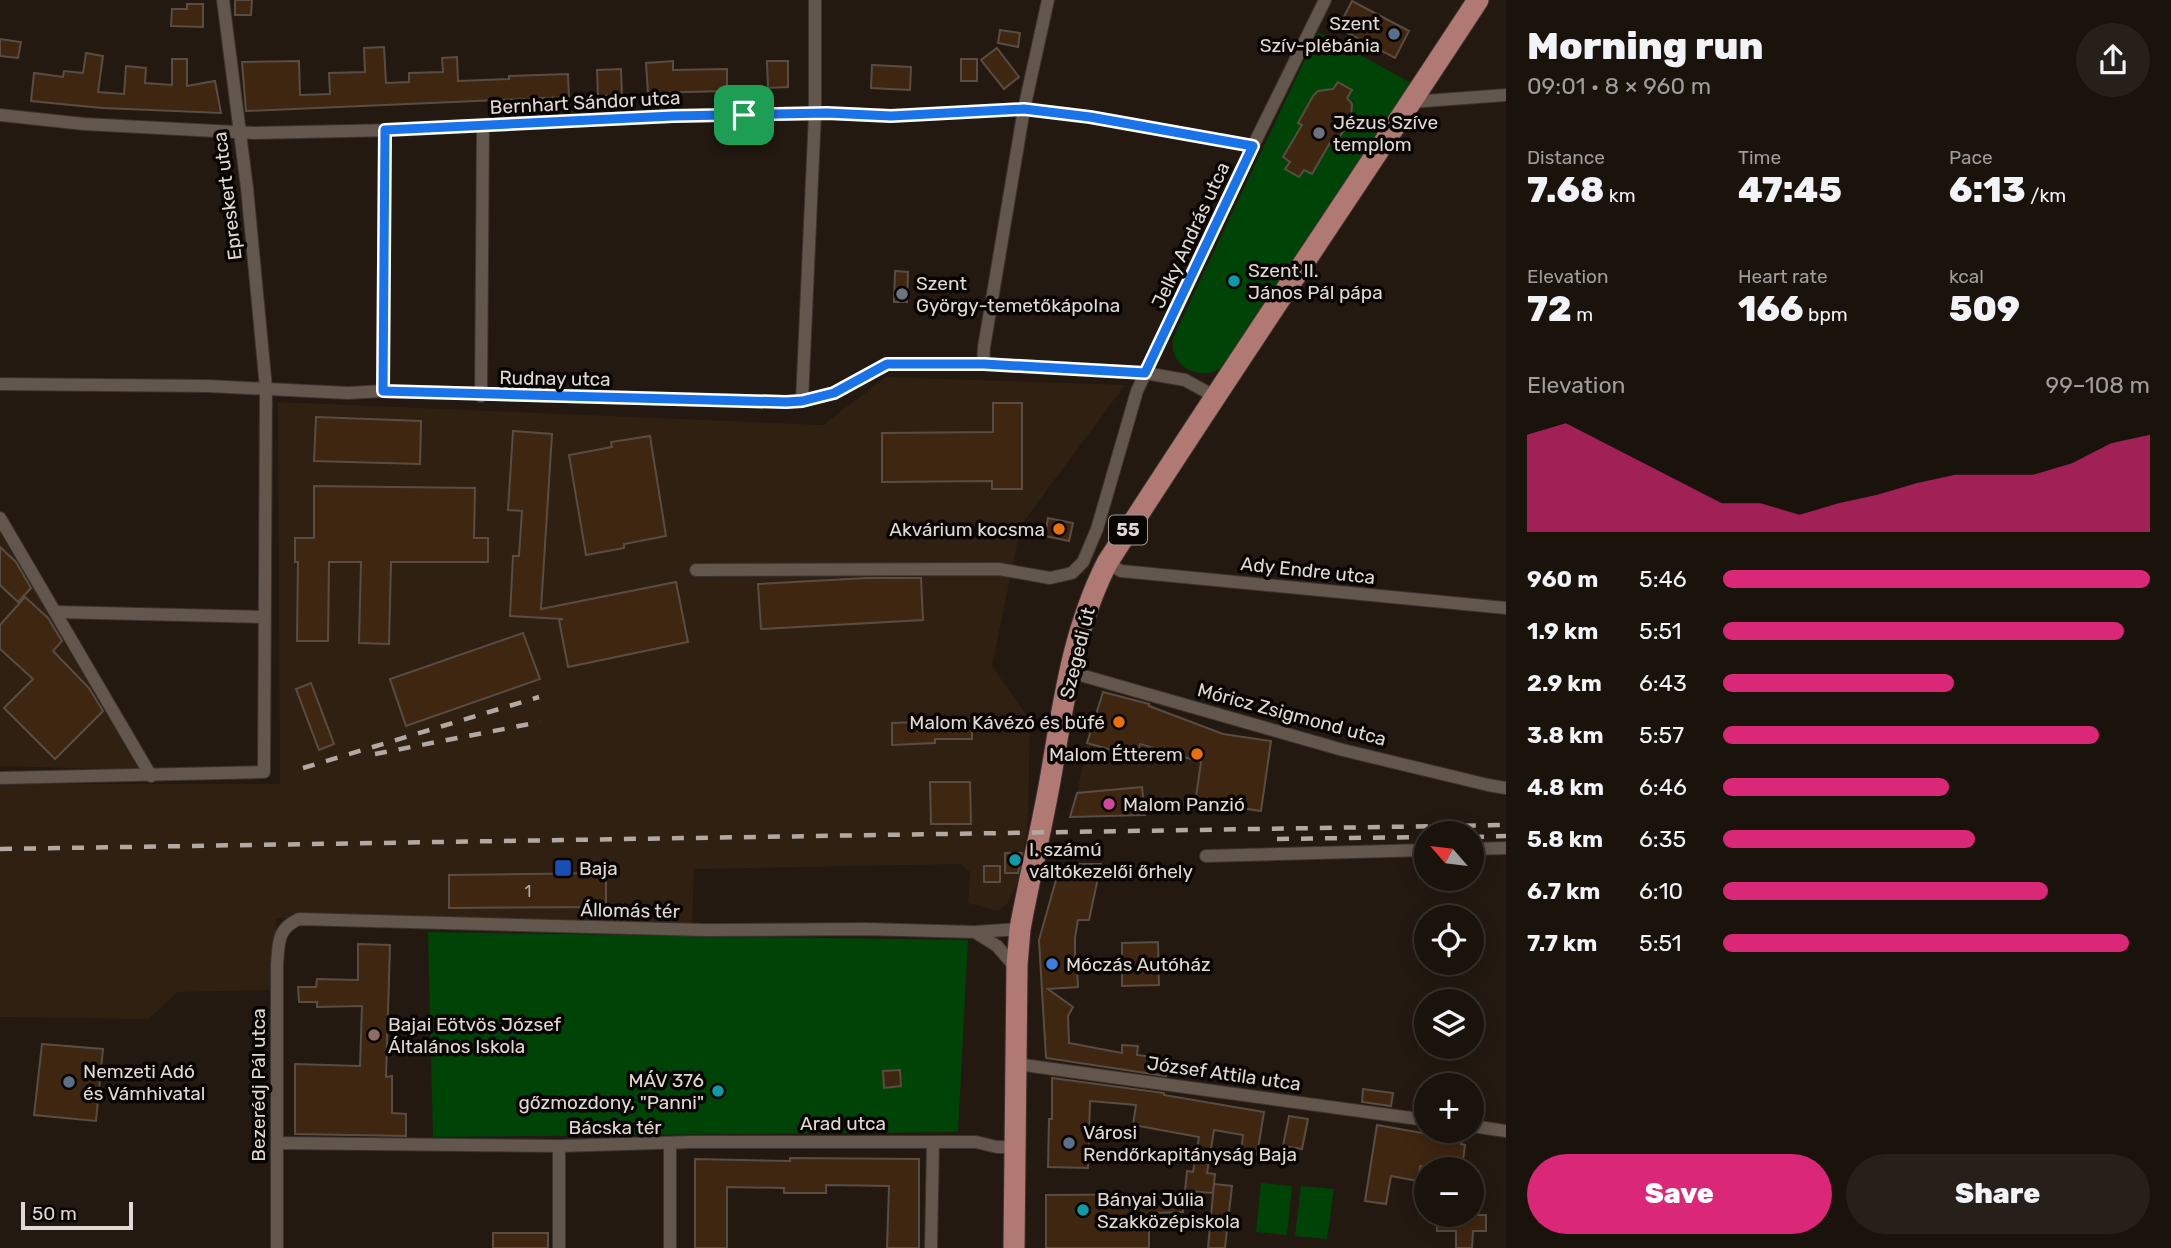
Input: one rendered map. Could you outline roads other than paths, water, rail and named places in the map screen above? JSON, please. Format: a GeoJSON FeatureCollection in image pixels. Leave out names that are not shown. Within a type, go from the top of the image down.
{"type":"FeatureCollection","features":[{"type":"Feature","properties":{"kind":"main road","name":"Szegedi út"},"geometry":{"type":"LineString","coordinates":[[1014,1248],[1017,970],[1020,929],[1082,620],[1107,563],[1214,396],[1478,0]]}},
{"type":"Feature","properties":{"kind":"street","name":"Epreskert utca"},"geometry":{"type":"LineString","coordinates":[[223,0],[247,188],[266,388]]}},
{"type":"Feature","properties":{"kind":"street"},"geometry":{"type":"LineString","coordinates":[[802,401],[815,113],[815,0]]}},
{"type":"Feature","properties":{"kind":"street"},"geometry":{"type":"LineString","coordinates":[[984,364],[984,347],[1024,109],[1048,0]]}},
{"type":"Feature","properties":{"kind":"street","name":"Jelky András utca"},"geometry":{"type":"LineString","coordinates":[[696,570],[999,569],[1051,578],[1072,573],[1083,562],[1097,529],[1137,391],[1325,0]]}},
{"type":"Feature","properties":{"kind":"street"},"geometry":{"type":"LineString","coordinates":[[1411,102],[1506,95]]}},
{"type":"Feature","properties":{"kind":"street","name":"Bernhart Sándor utca"},"geometry":{"type":"LineString","coordinates":[[0,115],[84,124],[239,132],[385,130],[673,116],[815,113],[891,116],[1024,109],[1090,117],[1253,146]]}},
{"type":"Feature","properties":{"kind":"street"},"geometry":{"type":"LineString","coordinates":[[481,396],[483,125]]}},
{"type":"Feature","properties":{"kind":"street"},"geometry":{"type":"LineString","coordinates":[[383,391],[385,130]]}},
{"type":"Feature","properties":{"kind":"street","name":"Rudnay utca"},"geometry":{"type":"LineString","coordinates":[[0,384],[208,386],[348,393],[383,391],[481,396],[802,401],[834,393],[887,364],[984,364],[1145,373],[1185,380],[1214,396]]}},
{"type":"Feature","properties":{"kind":"street"},"geometry":{"type":"LineString","coordinates":[[0,778],[264,772],[266,388]]}},
{"type":"Feature","properties":{"kind":"street"},"geometry":{"type":"LineString","coordinates":[[0,518],[151,776]]}},
{"type":"Feature","properties":{"kind":"street","name":"Ady Endre utca"},"geometry":{"type":"LineString","coordinates":[[1107,563],[1121,571],[1506,608]]}},
{"type":"Feature","properties":{"kind":"street"},"geometry":{"type":"LineString","coordinates":[[56,612],[264,617]]}},
{"type":"Feature","properties":{"kind":"street","name":"Móricz Zsigmond utca"},"geometry":{"type":"LineString","coordinates":[[1070,672],[1343,750],[1506,788]]}},
{"type":"Feature","properties":{"kind":"street"},"geometry":{"type":"LineString","coordinates":[[1484,849],[1506,848]]}},
{"type":"Feature","properties":{"kind":"street"},"geometry":{"type":"LineString","coordinates":[[1206,856],[1414,850]]}},
{"type":"Feature","properties":{"kind":"street","name":"Állomás tér"},"geometry":{"type":"LineString","coordinates":[[286,925],[299,919],[335,919],[606,929],[865,929],[975,932],[1020,929]]}},
{"type":"Feature","properties":{"kind":"street","name":"Bezerédj Pál utca"},"geometry":{"type":"LineString","coordinates":[[278,1248],[277,964],[280,937],[286,925]]}},
{"type":"Feature","properties":{"kind":"street"},"geometry":{"type":"LineString","coordinates":[[975,932],[997,946],[1017,970]]}},
{"type":"Feature","properties":{"kind":"street","name":"József Attila utca"},"geometry":{"type":"LineString","coordinates":[[1016,1064],[1414,1118]]}},
{"type":"Feature","properties":{"kind":"street"},"geometry":{"type":"LineString","coordinates":[[1484,1128],[1506,1131]]}},
{"type":"Feature","properties":{"kind":"street"},"geometry":{"type":"LineString","coordinates":[[930,1248],[933,1142]]}},
{"type":"Feature","properties":{"kind":"street","name":"Arad utca"},"geometry":{"type":"LineString","coordinates":[[670,1143],[976,1142],[997,1147],[1016,1147]]}},
{"type":"Feature","properties":{"kind":"street"},"geometry":{"type":"LineString","coordinates":[[277,1143],[559,1146]]}},
{"type":"Feature","properties":{"kind":"street","name":"Bácska tér"},"geometry":{"type":"LineString","coordinates":[[559,1248],[559,1146],[670,1143],[670,1248]]}},
{"type":"Feature","properties":{"kind":"railway"},"geometry":{"type":"LineString","coordinates":[[303,768],[539,697]]}},
{"type":"Feature","properties":{"kind":"railway"},"geometry":{"type":"LineString","coordinates":[[375,754],[540,722]]}},
{"type":"Feature","properties":{"kind":"railway"},"geometry":{"type":"LineString","coordinates":[[0,849],[1506,825]]}},
{"type":"Feature","properties":{"kind":"railway"},"geometry":{"type":"LineString","coordinates":[[1484,837],[1506,836]]}},
{"type":"Feature","properties":{"kind":"railway"},"geometry":{"type":"LineString","coordinates":[[1277,839],[1414,837]]}},
{"type":"Feature","properties":{"kind":"place","name":"Szent Szív-plébánia"},"geometry":{"type":"Point","coordinates":[1394,34]}},
{"type":"Feature","properties":{"kind":"place","name":"Jézus Szíve templom"},"geometry":{"type":"Point","coordinates":[1319,133]}},
{"type":"Feature","properties":{"kind":"place","name":"Szent II. János Pál pápa"},"geometry":{"type":"Point","coordinates":[1234,281]}},
{"type":"Feature","properties":{"kind":"place","name":"Szent György-temetőkápolna"},"geometry":{"type":"Point","coordinates":[902,294]}},
{"type":"Feature","properties":{"kind":"place","name":"Akvárium kocsma"},"geometry":{"type":"Point","coordinates":[1059,529]}},
{"type":"Feature","properties":{"kind":"place","name":"Malom Kávézó és büfé"},"geometry":{"type":"Point","coordinates":[1119,722]}},
{"type":"Feature","properties":{"kind":"place","name":"Malom Étterem"},"geometry":{"type":"Point","coordinates":[1197,754]}},
{"type":"Feature","properties":{"kind":"place","name":"Malom Panzió"},"geometry":{"type":"Point","coordinates":[1109,804]}},
{"type":"Feature","properties":{"kind":"place","name":"I. számú váltókezelői őrhely"},"geometry":{"type":"Point","coordinates":[1015,860]}},
{"type":"Feature","properties":{"kind":"place","name":"Baja"},"geometry":{"type":"Point","coordinates":[563,868]}},
{"type":"Feature","properties":{"kind":"place","name":"Móczás Autóház"},"geometry":{"type":"Point","coordinates":[1052,964]}},
{"type":"Feature","properties":{"kind":"place","name":"Bajai Eötvös József Általános Iskola"},"geometry":{"type":"Point","coordinates":[374,1035]}},
{"type":"Feature","properties":{"kind":"place","name":"Nemzeti Adó és Vámhivatal"},"geometry":{"type":"Point","coordinates":[69,1082]}},
{"type":"Feature","properties":{"kind":"place","name":"MÁV 376 gőzmozdony, \"Panni\""},"geometry":{"type":"Point","coordinates":[718,1091]}},
{"type":"Feature","properties":{"kind":"place","name":"Városi Rendőrkapitányság Baja"},"geometry":{"type":"Point","coordinates":[1069,1143]}},
{"type":"Feature","properties":{"kind":"place","name":"Bányai Júlia Szakközépiskola"},"geometry":{"type":"Point","coordinates":[1083,1210]}}]}
